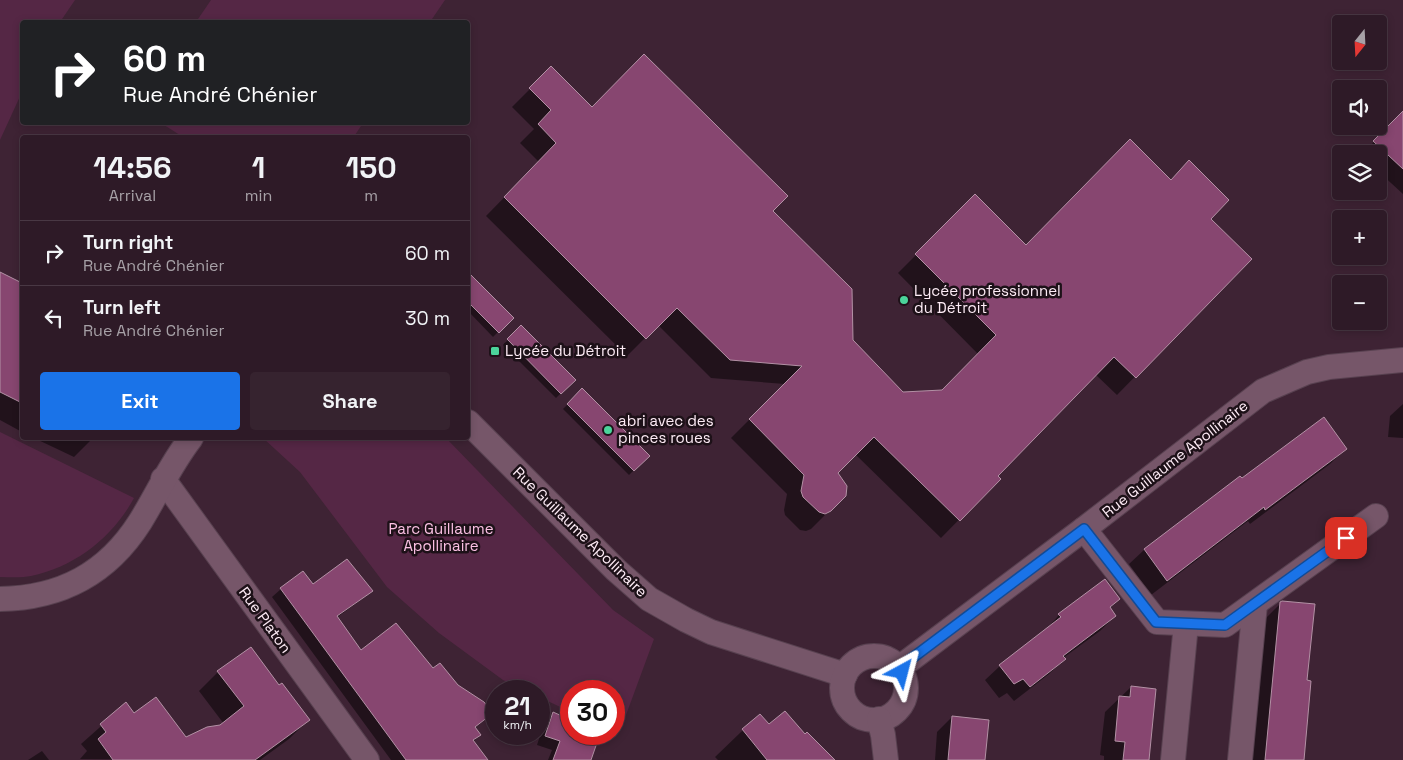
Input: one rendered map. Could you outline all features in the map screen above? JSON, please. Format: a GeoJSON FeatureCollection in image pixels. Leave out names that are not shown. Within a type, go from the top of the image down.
{"type":"FeatureCollection","features":[{"type":"Feature","properties":{"kind":"street","name":"Rue Guillaume Apollinaire"},"geometry":{"type":"LineString","coordinates":[[899,668],[1263,391],[1307,372],[1329,367],[1403,360]]}},
{"type":"Feature","properties":{"kind":"street","name":"Rue Guillaume Apollinaire"},"geometry":{"type":"LineString","coordinates":[[470,424],[616,570],[649,598],[679,616],[712,632],[845,675]]}},
{"type":"Feature","properties":{"kind":"street"},"geometry":{"type":"LineString","coordinates":[[0,599],[52,592],[99,569],[112,558],[132,533],[163,479],[190,440]]}},
{"type":"Feature","properties":{"kind":"street","name":"Rue Platon"},"geometry":{"type":"LineString","coordinates":[[163,479],[367,760]]}},
{"type":"Feature","properties":{"kind":"street"},"geometry":{"type":"LineString","coordinates":[[1084,529],[1156,622],[1225,625],[1376,516]]}},
{"type":"Feature","properties":{"kind":"street"},"geometry":{"type":"LineString","coordinates":[[1240,760],[1255,604]]}},
{"type":"Feature","properties":{"kind":"street"},"geometry":{"type":"LineString","coordinates":[[1173,760],[1186,624]]}},
{"type":"Feature","properties":{"kind":"street"},"geometry":{"type":"LineString","coordinates":[[877,656],[887,658],[899,668],[904,677],[906,687],[903,702],[893,714],[879,719],[863,717],[851,709],[843,696],[842,686],[845,675],[854,663],[867,657],[877,656]]}},
{"type":"Feature","properties":{"kind":"street"},"geometry":{"type":"LineString","coordinates":[[879,719],[886,760]]}},
{"type":"Feature","properties":{"kind":"green space"},"geometry":{"type":"Polygon","coordinates":[[[0,0],[75,0],[61,20],[20,20],[20,96],[0,140],[0,0]]]}},
{"type":"Feature","properties":{"kind":"green space"},"geometry":{"type":"Polygon","coordinates":[[[211,0],[445,0],[431,20],[197,20],[211,0]]]}},
{"type":"Feature","properties":{"kind":"green space"},"geometry":{"type":"Polygon","coordinates":[[[164,125],[362,125],[355,135],[180,135],[164,125]]]}},
{"type":"Feature","properties":{"kind":"green space"},"geometry":{"type":"Polygon","coordinates":[[[0,432],[134,498],[104,537],[77,558],[63,566],[31,576],[0,577],[0,432]]]}},
{"type":"Feature","properties":{"kind":"green space","name":"Parc Guillaume Apollinaire"},"geometry":{"type":"Polygon","coordinates":[[[265,440],[448,440],[613,610],[654,639],[625,716],[625,680],[560,680],[560,707],[550,702],[550,680],[503,680],[439,633],[387,587],[300,472],[265,440]]]}},
{"type":"Feature","properties":{"kind":"building"},"geometry":{"type":"Polygon","coordinates":[[[644,54],[788,196],[773,211],[852,289],[853,340],[903,392],[942,390],[996,335],[915,254],[975,194],[1026,245],[1130,139],[1171,180],[1189,160],[1229,200],[1211,219],[1252,259],[1136,378],[1114,357],[998,476],[1001,479],[960,521],[874,437],[838,473],[847,486],[846,496],[831,511],[825,514],[819,512],[803,497],[801,491],[804,475],[749,419],[802,366],[730,360],[677,308],[646,339],[504,197],[556,143],[538,124],[551,110],[529,88],[551,66],[592,107],[644,54]]]}},
{"type":"Feature","properties":{"kind":"building"},"geometry":{"type":"Polygon","coordinates":[[[1403,111],[1403,169],[1387,154],[1387,145],[1377,145],[1373,141],[1379,135],[1387,135],[1387,127],[1403,111]]]}},
{"type":"Feature","properties":{"kind":"building"},"geometry":{"type":"Polygon","coordinates":[[[0,272],[20,282],[20,402],[0,392],[0,272]]]}},
{"type":"Feature","properties":{"kind":"building"},"geometry":{"type":"Polygon","coordinates":[[[470,274],[514,318],[499,333],[470,304],[470,274]]]}},
{"type":"Feature","properties":{"kind":"building"},"geometry":{"type":"Polygon","coordinates":[[[521,325],[576,380],[561,394],[507,339],[521,325]]]}},
{"type":"Feature","properties":{"kind":"building","name":"abri avec des pinces roues"},"geometry":{"type":"Polygon","coordinates":[[[582,388],[650,456],[634,471],[567,404],[582,388]]]}},
{"type":"Feature","properties":{"kind":"building"},"geometry":{"type":"Polygon","coordinates":[[[1324,417],[1347,449],[1265,510],[1264,507],[1167,581],[1144,549],[1240,476],[1242,478],[1324,417]]]}},
{"type":"Feature","properties":{"kind":"building"},"geometry":{"type":"Polygon","coordinates":[[[347,559],[373,591],[337,616],[361,650],[396,623],[433,668],[440,663],[458,685],[484,702],[485,719],[475,727],[481,735],[473,740],[488,760],[406,760],[280,588],[303,571],[313,584],[347,559]]]}},
{"type":"Feature","properties":{"kind":"building"},"geometry":{"type":"Polygon","coordinates":[[[1105,579],[1120,599],[1110,607],[1116,616],[1063,656],[1066,659],[1030,687],[1023,679],[1014,684],[999,665],[1061,617],[1058,614],[1105,579]]]}},
{"type":"Feature","properties":{"kind":"building"},"geometry":{"type":"Polygon","coordinates":[[[1280,602],[1315,604],[1307,680],[1311,681],[1304,760],[1265,760],[1280,602]]]}},
{"type":"Feature","properties":{"kind":"building"},"geometry":{"type":"Polygon","coordinates":[[[251,647],[279,685],[282,683],[310,720],[255,760],[113,760],[98,739],[106,732],[100,724],[126,702],[134,713],[156,697],[186,737],[207,727],[220,725],[244,706],[217,671],[251,647]]]}},
{"type":"Feature","properties":{"kind":"building"},"geometry":{"type":"Polygon","coordinates":[[[1131,686],[1156,689],[1149,760],[1123,760],[1125,742],[1115,741],[1119,696],[1130,697],[1131,686]]]}},
{"type":"Feature","properties":{"kind":"building"},"geometry":{"type":"Polygon","coordinates":[[[785,711],[805,734],[807,732],[835,760],[767,760],[742,729],[760,714],[769,724],[785,711]]]}},
{"type":"Feature","properties":{"kind":"building"},"geometry":{"type":"Polygon","coordinates":[[[553,712],[560,715],[560,741],[550,738],[550,721],[553,712]]]}},
{"type":"Feature","properties":{"kind":"building"},"geometry":{"type":"Polygon","coordinates":[[[952,716],[989,720],[985,760],[948,760],[952,716]]]}},
{"type":"Feature","properties":{"kind":"building"},"geometry":{"type":"Polygon","coordinates":[[[560,741],[560,745],[596,745],[591,760],[553,760],[560,741]]]}},
{"type":"Feature","properties":{"kind":"place","name":"Lycée professionnel du Détroit"},"geometry":{"type":"Point","coordinates":[904,300]}},
{"type":"Feature","properties":{"kind":"place","name":"Lycée du Détroit"},"geometry":{"type":"Point","coordinates":[495,351]}},
{"type":"Feature","properties":{"kind":"place","name":"abri avec des pinces roues"},"geometry":{"type":"Point","coordinates":[608,430]}},
{"type":"Feature","properties":{"kind":"route"},"geometry":{"type":"LineString","coordinates":[[902,672],[899,668],[924,648],[1084,529],[1156,622],[1225,625],[1346,538]]}}]}
